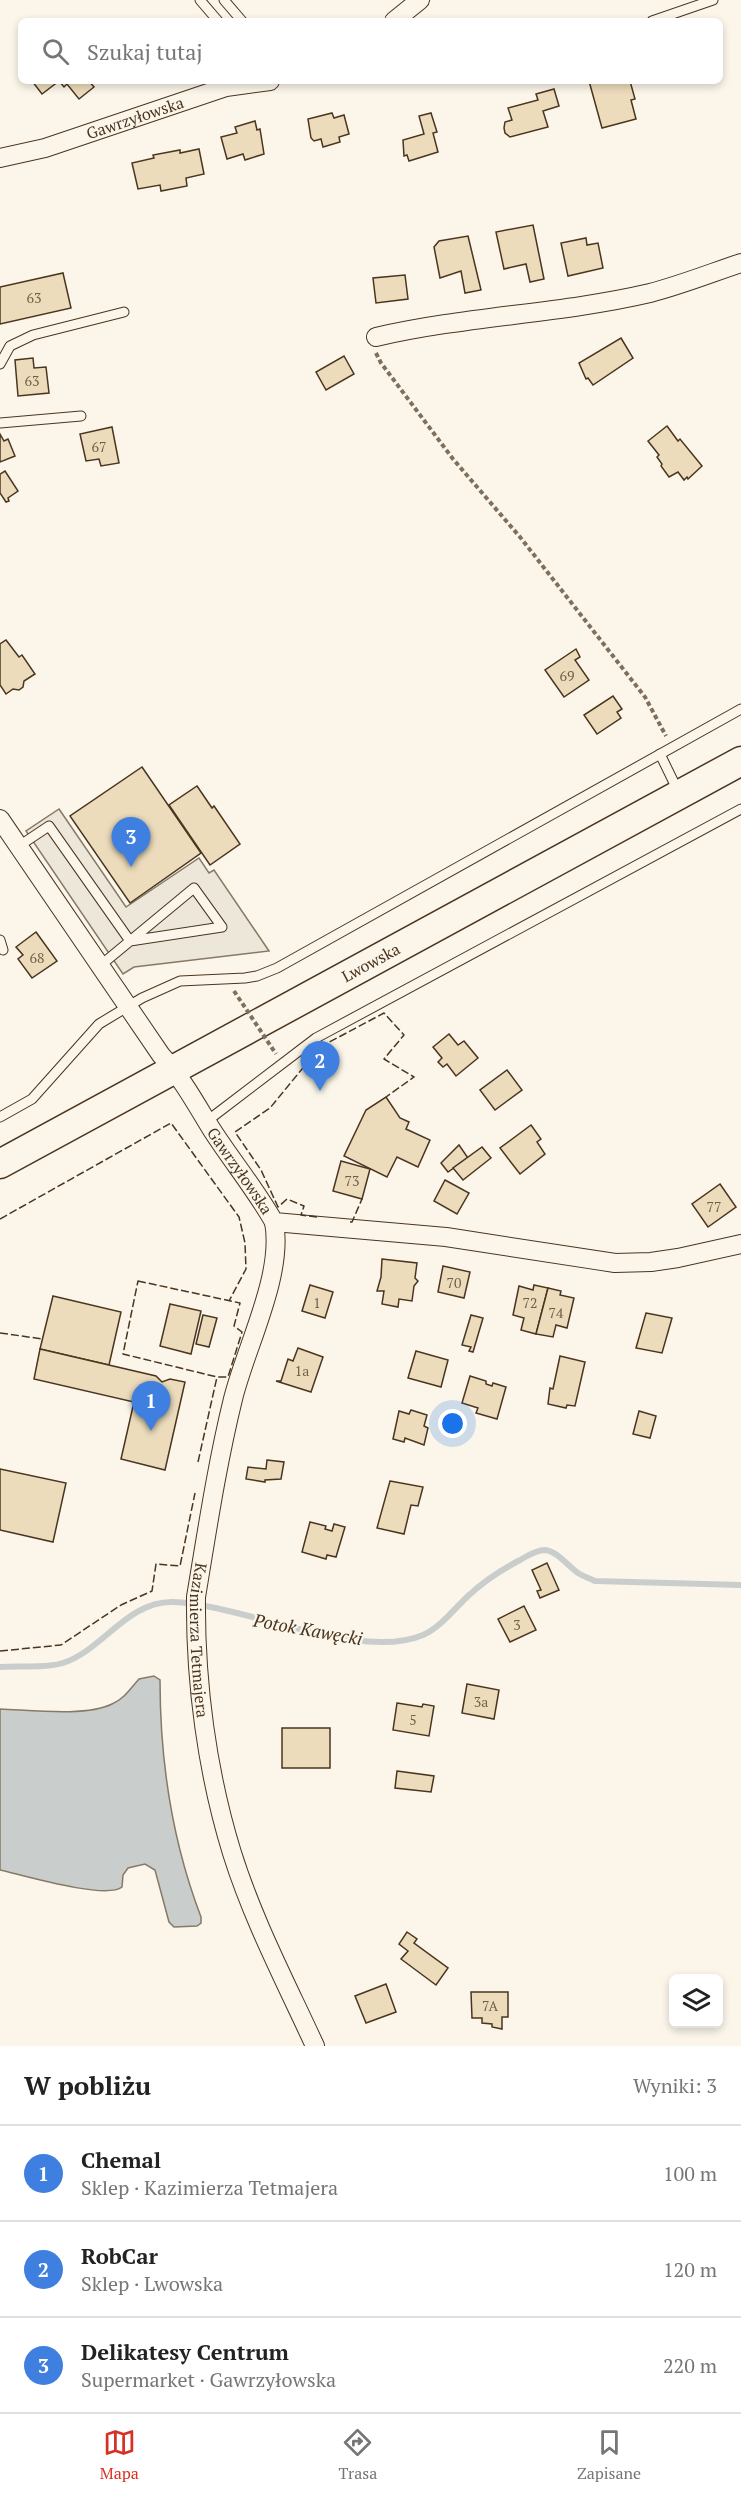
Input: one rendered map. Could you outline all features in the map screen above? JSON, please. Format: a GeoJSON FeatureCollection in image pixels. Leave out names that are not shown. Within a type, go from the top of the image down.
{"type":"FeatureCollection","features":[{"type":"Feature","properties":{"kind":"main road","name":"Lwowska"},"geometry":{"type":"LineString","coordinates":[[0,1164],[741,761]]}},
{"type":"Feature","properties":{"kind":"street"},"geometry":{"type":"LineString","coordinates":[[398,18],[420,0]]}},
{"type":"Feature","properties":{"kind":"street","name":"Gawrzyłowska"},"geometry":{"type":"LineString","coordinates":[[0,158],[45,148],[226,87],[248,84]]}},
{"type":"Feature","properties":{"kind":"street"},"geometry":{"type":"LineString","coordinates":[[376,337],[418,327],[564,309],[650,292],[741,263]]}},
{"type":"Feature","properties":{"kind":"street","name":"Gawrzyłowska"},"geometry":{"type":"LineString","coordinates":[[2,826],[19,846],[161,1054],[173,1068],[274,1222],[446,1237],[615,1263],[651,1262],[678,1258],[741,1244]]}},
{"type":"Feature","properties":{"kind":"street","name":"Kazimierza Tetmajera"},"geometry":{"type":"LineString","coordinates":[[274,1222],[276,1250],[271,1278],[233,1400],[195,1606],[200,1687],[206,1729],[232,1854],[251,1904],[315,2046]]}},
{"type":"Feature","properties":{"kind":"lane"},"geometry":{"type":"LineString","coordinates":[[200,0],[215,18]]}},
{"type":"Feature","properties":{"kind":"lane"},"geometry":{"type":"LineString","coordinates":[[224,0],[239,18]]}},
{"type":"Feature","properties":{"kind":"lane"},"geometry":{"type":"LineString","coordinates":[[661,18],[713,0]]}},
{"type":"Feature","properties":{"kind":"lane"},"geometry":{"type":"LineString","coordinates":[[0,364],[10,346],[33,335],[124,312]]}},
{"type":"Feature","properties":{"kind":"lane"},"geometry":{"type":"LineString","coordinates":[[0,423],[81,416]]}},
{"type":"Feature","properties":{"kind":"lane"},"geometry":{"type":"LineString","coordinates":[[0,1117],[32,1099],[92,1031],[129,1005],[162,987],[180,981],[257,976],[277,968],[741,709]]}},
{"type":"Feature","properties":{"kind":"lane"},"geometry":{"type":"LineString","coordinates":[[660,754],[680,793]]}},
{"type":"Feature","properties":{"kind":"lane"},"geometry":{"type":"LineString","coordinates":[[207,1121],[316,1038],[741,809]]}},
{"type":"Feature","properties":{"kind":"lane"},"geometry":{"type":"LineString","coordinates":[[19,846],[49,826],[130,941]]}},
{"type":"Feature","properties":{"kind":"lane"},"geometry":{"type":"LineString","coordinates":[[100,964],[194,888],[222,927],[130,941]]}},
{"type":"Feature","properties":{"kind":"path"},"geometry":{"type":"LineString","coordinates":[[376,337],[375,351],[381,363],[453,459],[520,537],[645,697],[671,747]]}},
{"type":"Feature","properties":{"kind":"path"},"geometry":{"type":"LineString","coordinates":[[234,991],[276,1054]]}},
{"type":"Feature","properties":{"kind":"shaded area"},"geometry":{"type":"Polygon","coordinates":[[[59,809],[126,907],[199,858],[209,873],[214,870],[269,951],[134,967],[123,974],[26,831],[59,809]]]}},
{"type":"Feature","properties":{"kind":"shaded area"},"geometry":{"type":"Polygon","coordinates":[[[154,1676],[160,1680],[165,1770],[175,1830],[201,1917],[201,1923],[197,1926],[174,1927],[169,1922],[155,1870],[145,1864],[128,1868],[123,1875],[122,1887],[99,1891],[0,1870],[0,1709],[73,1712],[101,1708],[120,1699],[139,1679],[154,1676]]]}},
{"type":"Feature","properties":{"kind":"building"},"geometry":{"type":"Polygon","coordinates":[[[34,84],[55,84],[42,94],[34,84]]]}},
{"type":"Feature","properties":{"kind":"building"},"geometry":{"type":"Polygon","coordinates":[[[67,84],[92,84],[94,87],[79,99],[67,84]]]}},
{"type":"Feature","properties":{"kind":"building"},"geometry":{"type":"Polygon","coordinates":[[[590,84],[631,84],[635,99],[631,100],[636,119],[602,128],[590,84]]]}},
{"type":"Feature","properties":{"kind":"building"},"geometry":{"type":"Polygon","coordinates":[[[554,89],[559,106],[543,111],[548,127],[510,137],[505,133],[505,122],[512,120],[508,108],[538,100],[536,94],[554,89]]]}},
{"type":"Feature","properties":{"kind":"building"},"geometry":{"type":"Polygon","coordinates":[[[332,113],[334,118],[344,115],[349,134],[339,137],[340,142],[323,147],[321,139],[314,141],[311,138],[308,119],[332,113]]]}},
{"type":"Feature","properties":{"kind":"building"},"geometry":{"type":"Polygon","coordinates":[[[431,113],[437,132],[433,133],[438,152],[409,161],[407,155],[404,156],[403,140],[424,134],[419,116],[431,113]]]}},
{"type":"Feature","properties":{"kind":"building"},"geometry":{"type":"Polygon","coordinates":[[[255,121],[257,130],[260,129],[264,154],[245,160],[243,154],[227,159],[221,137],[237,133],[235,127],[255,121]]]}},
{"type":"Feature","properties":{"kind":"building"},"geometry":{"type":"Polygon","coordinates":[[[199,149],[204,174],[186,178],[187,186],[161,191],[160,185],[138,189],[132,163],[154,158],[153,155],[199,149]]]}},
{"type":"Feature","properties":{"kind":"building"},"geometry":{"type":"Polygon","coordinates":[[[533,225],[544,279],[530,282],[526,264],[504,269],[496,232],[533,225]]]}},
{"type":"Feature","properties":{"kind":"building"},"geometry":{"type":"Polygon","coordinates":[[[468,236],[481,290],[465,293],[461,271],[440,278],[434,247],[439,241],[468,236]]]}},
{"type":"Feature","properties":{"kind":"building"},"geometry":{"type":"Polygon","coordinates":[[[586,238],[587,245],[598,243],[603,268],[568,276],[561,243],[586,238]]]}},
{"type":"Feature","properties":{"kind":"building"},"geometry":{"type":"Polygon","coordinates":[[[63,273],[71,308],[0,324],[0,287],[63,273]]]}},
{"type":"Feature","properties":{"kind":"building"},"geometry":{"type":"Polygon","coordinates":[[[405,275],[408,299],[376,303],[373,278],[405,275]]]}},
{"type":"Feature","properties":{"kind":"building"},"geometry":{"type":"Polygon","coordinates":[[[621,338],[633,358],[593,385],[588,378],[586,379],[579,363],[621,338]]]}},
{"type":"Feature","properties":{"kind":"building"},"geometry":{"type":"Polygon","coordinates":[[[344,356],[354,374],[326,390],[316,372],[344,356]]]}},
{"type":"Feature","properties":{"kind":"building"},"geometry":{"type":"Polygon","coordinates":[[[33,358],[34,368],[46,367],[49,393],[18,396],[15,360],[33,358]]]}},
{"type":"Feature","properties":{"kind":"building"},"geometry":{"type":"Polygon","coordinates":[[[667,426],[702,466],[688,479],[687,477],[684,480],[678,472],[669,477],[661,466],[657,457],[659,455],[648,441],[667,426]]]}},
{"type":"Feature","properties":{"kind":"building"},"geometry":{"type":"Polygon","coordinates":[[[112,427],[119,463],[101,466],[99,459],[86,461],[80,434],[112,427]]]}},
{"type":"Feature","properties":{"kind":"building"},"geometry":{"type":"Polygon","coordinates":[[[0,434],[4,441],[8,439],[15,456],[0,462],[0,434]]]}},
{"type":"Feature","properties":{"kind":"building"},"geometry":{"type":"Polygon","coordinates":[[[5,471],[18,491],[6,502],[0,493],[0,474],[5,471]]]}},
{"type":"Feature","properties":{"kind":"building"},"geometry":{"type":"Polygon","coordinates":[[[6,640],[19,657],[22,655],[35,674],[24,681],[23,687],[19,690],[13,689],[6,694],[0,685],[0,644],[6,640]]]}},
{"type":"Feature","properties":{"kind":"building"},"geometry":{"type":"Polygon","coordinates":[[[576,649],[580,657],[575,660],[589,680],[564,697],[545,670],[576,649]]]}},
{"type":"Feature","properties":{"kind":"building"},"geometry":{"type":"Polygon","coordinates":[[[613,696],[622,709],[617,712],[621,718],[597,734],[584,715],[613,696]]]}},
{"type":"Feature","properties":{"kind":"building"},"geometry":{"type":"Polygon","coordinates":[[[142,767],[201,853],[130,903],[70,816],[142,767]]]}},
{"type":"Feature","properties":{"kind":"building"},"geometry":{"type":"Polygon","coordinates":[[[197,786],[240,844],[210,865],[169,805],[197,786]]]}},
{"type":"Feature","properties":{"kind":"building"},"geometry":{"type":"Polygon","coordinates":[[[36,932],[57,961],[32,978],[18,959],[23,955],[16,947],[36,932]]]}},
{"type":"Feature","properties":{"kind":"building"},"geometry":{"type":"Polygon","coordinates":[[[449,1034],[458,1045],[464,1041],[478,1058],[456,1076],[447,1064],[443,1067],[438,1062],[442,1058],[433,1047],[449,1034]]]}},
{"type":"Feature","properties":{"kind":"building"},"geometry":{"type":"Polygon","coordinates":[[[507,1070],[522,1090],[495,1110],[480,1090],[507,1070]]]}},
{"type":"Feature","properties":{"kind":"building"},"geometry":{"type":"Polygon","coordinates":[[[386,1097],[400,1118],[409,1122],[406,1129],[430,1140],[418,1167],[397,1157],[387,1177],[344,1156],[366,1110],[386,1097]]]}},
{"type":"Feature","properties":{"kind":"building"},"geometry":{"type":"Polygon","coordinates":[[[531,1125],[541,1139],[537,1142],[545,1154],[520,1174],[500,1148],[531,1125]]]}},
{"type":"Feature","properties":{"kind":"building"},"geometry":{"type":"Polygon","coordinates":[[[459,1145],[468,1158],[448,1172],[441,1163],[459,1145]]]}},
{"type":"Feature","properties":{"kind":"building"},"geometry":{"type":"Polygon","coordinates":[[[482,1147],[491,1158],[463,1180],[453,1168],[482,1147]]]}},
{"type":"Feature","properties":{"kind":"building"},"geometry":{"type":"Polygon","coordinates":[[[341,1161],[370,1169],[362,1199],[333,1191],[341,1161]]]}},
{"type":"Feature","properties":{"kind":"building"},"geometry":{"type":"Polygon","coordinates":[[[445,1180],[469,1193],[457,1214],[434,1201],[445,1180]]]}},
{"type":"Feature","properties":{"kind":"building"},"geometry":{"type":"Polygon","coordinates":[[[720,1184],[736,1207],[708,1227],[692,1204],[720,1184]]]}},
{"type":"Feature","properties":{"kind":"building"},"geometry":{"type":"Polygon","coordinates":[[[382,1259],[417,1263],[415,1278],[418,1281],[414,1286],[412,1301],[399,1299],[398,1307],[382,1304],[384,1291],[377,1291],[382,1259]]]}},
{"type":"Feature","properties":{"kind":"building"},"geometry":{"type":"Polygon","coordinates":[[[443,1266],[470,1272],[464,1298],[438,1292],[443,1266]]]}},
{"type":"Feature","properties":{"kind":"building"},"geometry":{"type":"Polygon","coordinates":[[[310,1285],[333,1292],[325,1318],[302,1311],[310,1285]]]}},
{"type":"Feature","properties":{"kind":"building"},"geometry":{"type":"Polygon","coordinates":[[[534,1285],[548,1288],[536,1334],[521,1330],[524,1318],[513,1315],[519,1286],[533,1290],[534,1285]]]}},
{"type":"Feature","properties":{"kind":"building"},"geometry":{"type":"Polygon","coordinates":[[[548,1288],[561,1291],[560,1295],[574,1298],[567,1328],[556,1325],[553,1337],[536,1334],[548,1288]]]}},
{"type":"Feature","properties":{"kind":"building"},"geometry":{"type":"Polygon","coordinates":[[[53,1296],[121,1312],[109,1365],[40,1349],[53,1296]]]}},
{"type":"Feature","properties":{"kind":"building"},"geometry":{"type":"Polygon","coordinates":[[[170,1304],[201,1311],[191,1354],[160,1346],[170,1304]]]}},
{"type":"Feature","properties":{"kind":"building"},"geometry":{"type":"Polygon","coordinates":[[[646,1313],[672,1318],[662,1353],[636,1348],[646,1313]]]}},
{"type":"Feature","properties":{"kind":"building"},"geometry":{"type":"Polygon","coordinates":[[[203,1315],[217,1318],[209,1347],[196,1344],[203,1315]]]}},
{"type":"Feature","properties":{"kind":"building"},"geometry":{"type":"Polygon","coordinates":[[[471,1315],[483,1318],[473,1352],[469,1351],[471,1347],[462,1345],[471,1315]]]}},
{"type":"Feature","properties":{"kind":"building"},"geometry":{"type":"Polygon","coordinates":[[[298,1348],[323,1357],[311,1392],[276,1381],[281,1381],[288,1359],[293,1361],[298,1348]]]}},
{"type":"Feature","properties":{"kind":"building"},"geometry":{"type":"Polygon","coordinates":[[[40,1349],[156,1376],[162,1382],[170,1379],[185,1382],[165,1470],[121,1459],[134,1402],[34,1379],[40,1349]]]}},
{"type":"Feature","properties":{"kind":"building"},"geometry":{"type":"Polygon","coordinates":[[[416,1351],[448,1360],[441,1387],[408,1378],[416,1351]]]}},
{"type":"Feature","properties":{"kind":"building"},"geometry":{"type":"Polygon","coordinates":[[[560,1356],[585,1362],[575,1406],[567,1405],[566,1408],[548,1404],[550,1388],[553,1389],[560,1356]]]}},
{"type":"Feature","properties":{"kind":"building"},"geometry":{"type":"Polygon","coordinates":[[[470,1376],[486,1381],[486,1384],[492,1386],[493,1383],[506,1387],[497,1419],[476,1413],[478,1408],[462,1403],[470,1376]]]}},
{"type":"Feature","properties":{"kind":"building"},"geometry":{"type":"Polygon","coordinates":[[[411,1410],[427,1415],[424,1426],[428,1428],[424,1445],[405,1438],[404,1442],[393,1439],[399,1411],[409,1414],[411,1410]]]}},
{"type":"Feature","properties":{"kind":"building"},"geometry":{"type":"Polygon","coordinates":[[[639,1411],[656,1416],[650,1438],[633,1434],[639,1411]]]}},
{"type":"Feature","properties":{"kind":"building"},"geometry":{"type":"Polygon","coordinates":[[[267,1460],[284,1462],[281,1479],[265,1480],[265,1482],[246,1479],[248,1467],[266,1469],[267,1460]]]}},
{"type":"Feature","properties":{"kind":"building"},"geometry":{"type":"Polygon","coordinates":[[[0,1469],[66,1483],[53,1542],[0,1530],[0,1469]]]}},
{"type":"Feature","properties":{"kind":"building"},"geometry":{"type":"Polygon","coordinates":[[[390,1481],[423,1487],[418,1506],[411,1505],[404,1534],[377,1528],[390,1481]]]}},
{"type":"Feature","properties":{"kind":"building"},"geometry":{"type":"Polygon","coordinates":[[[310,1522],[326,1526],[325,1529],[332,1531],[334,1524],[345,1527],[336,1557],[327,1555],[326,1559],[302,1552],[310,1522]]]}},
{"type":"Feature","properties":{"kind":"building"},"geometry":{"type":"Polygon","coordinates":[[[547,1563],[559,1590],[540,1598],[537,1591],[541,1590],[532,1570],[547,1563]]]}},
{"type":"Feature","properties":{"kind":"building"},"geometry":{"type":"Polygon","coordinates":[[[524,1606],[536,1630],[510,1642],[498,1619],[524,1606]]]}},
{"type":"Feature","properties":{"kind":"building"},"geometry":{"type":"Polygon","coordinates":[[[467,1684],[499,1690],[494,1719],[462,1713],[467,1684]]]}},
{"type":"Feature","properties":{"kind":"building"},"geometry":{"type":"Polygon","coordinates":[[[397,1703],[422,1707],[423,1704],[434,1706],[429,1736],[393,1730],[397,1703]]]}},
{"type":"Feature","properties":{"kind":"building"},"geometry":{"type":"Polygon","coordinates":[[[282,1728],[330,1728],[330,1768],[282,1768],[282,1728]]]}},
{"type":"Feature","properties":{"kind":"building"},"geometry":{"type":"Polygon","coordinates":[[[397,1771],[434,1776],[431,1792],[395,1788],[397,1771]]]}},
{"type":"Feature","properties":{"kind":"building"},"geometry":{"type":"Polygon","coordinates":[[[407,1932],[417,1939],[414,1943],[448,1968],[436,1985],[401,1959],[408,1951],[399,1944],[407,1932]]]}},
{"type":"Feature","properties":{"kind":"building"},"geometry":{"type":"Polygon","coordinates":[[[386,1984],[396,2012],[366,2023],[355,1996],[386,1984]]]}},
{"type":"Feature","properties":{"kind":"building"},"geometry":{"type":"Polygon","coordinates":[[[471,1992],[508,1992],[508,2017],[502,2017],[502,2029],[492,2027],[492,2024],[482,2023],[482,2018],[472,2018],[471,1992]]]}},
{"type":"Feature","properties":{"kind":"waterway","name":"Potok Kawęcki"},"geometry":{"type":"LineString","coordinates":[[0,1667],[48,1666],[63,1663],[91,1648],[142,1609],[173,1602],[201,1605],[334,1637],[367,1642],[397,1641],[430,1632],[486,1581],[529,1555],[542,1550],[554,1553],[578,1573],[595,1581],[741,1585]]}},
{"type":"Feature","properties":{"kind":"fence"},"geometry":{"type":"LineString","coordinates":[[317,1217],[301,1215],[304,1206],[287,1199],[278,1207],[261,1170],[235,1132],[270,1108],[320,1047],[384,1013],[404,1035],[384,1059],[414,1077],[386,1097]]}},
{"type":"Feature","properties":{"kind":"fence"},"geometry":{"type":"LineString","coordinates":[[0,1219],[171,1123],[239,1217],[245,1243],[246,1269],[229,1301]]}},
{"type":"Feature","properties":{"kind":"fence"},"geometry":{"type":"LineString","coordinates":[[350,1222],[362,1199]]}},
{"type":"Feature","properties":{"kind":"fence"},"geometry":{"type":"LineString","coordinates":[[138,1281],[240,1303],[234,1326],[242,1332],[228,1377],[217,1377],[123,1354],[138,1281]]}},
{"type":"Feature","properties":{"kind":"fence"},"geometry":{"type":"LineString","coordinates":[[0,1333],[43,1339]]}},
{"type":"Feature","properties":{"kind":"fence"},"geometry":{"type":"LineString","coordinates":[[198,1462],[217,1377]]}},
{"type":"Feature","properties":{"kind":"fence"},"geometry":{"type":"LineString","coordinates":[[0,1651],[61,1645],[121,1605],[152,1591],[156,1564],[180,1566],[195,1493]]}},
{"type":"Feature","properties":{"kind":"place","name":"Delikatesy Centrum"},"geometry":{"type":"Point","coordinates":[131,867]}},
{"type":"Feature","properties":{"kind":"place","name":"RobCar"},"geometry":{"type":"Point","coordinates":[320,1091]}},
{"type":"Feature","properties":{"kind":"place","name":"Chemal"},"geometry":{"type":"Point","coordinates":[151,1431]}}]}
